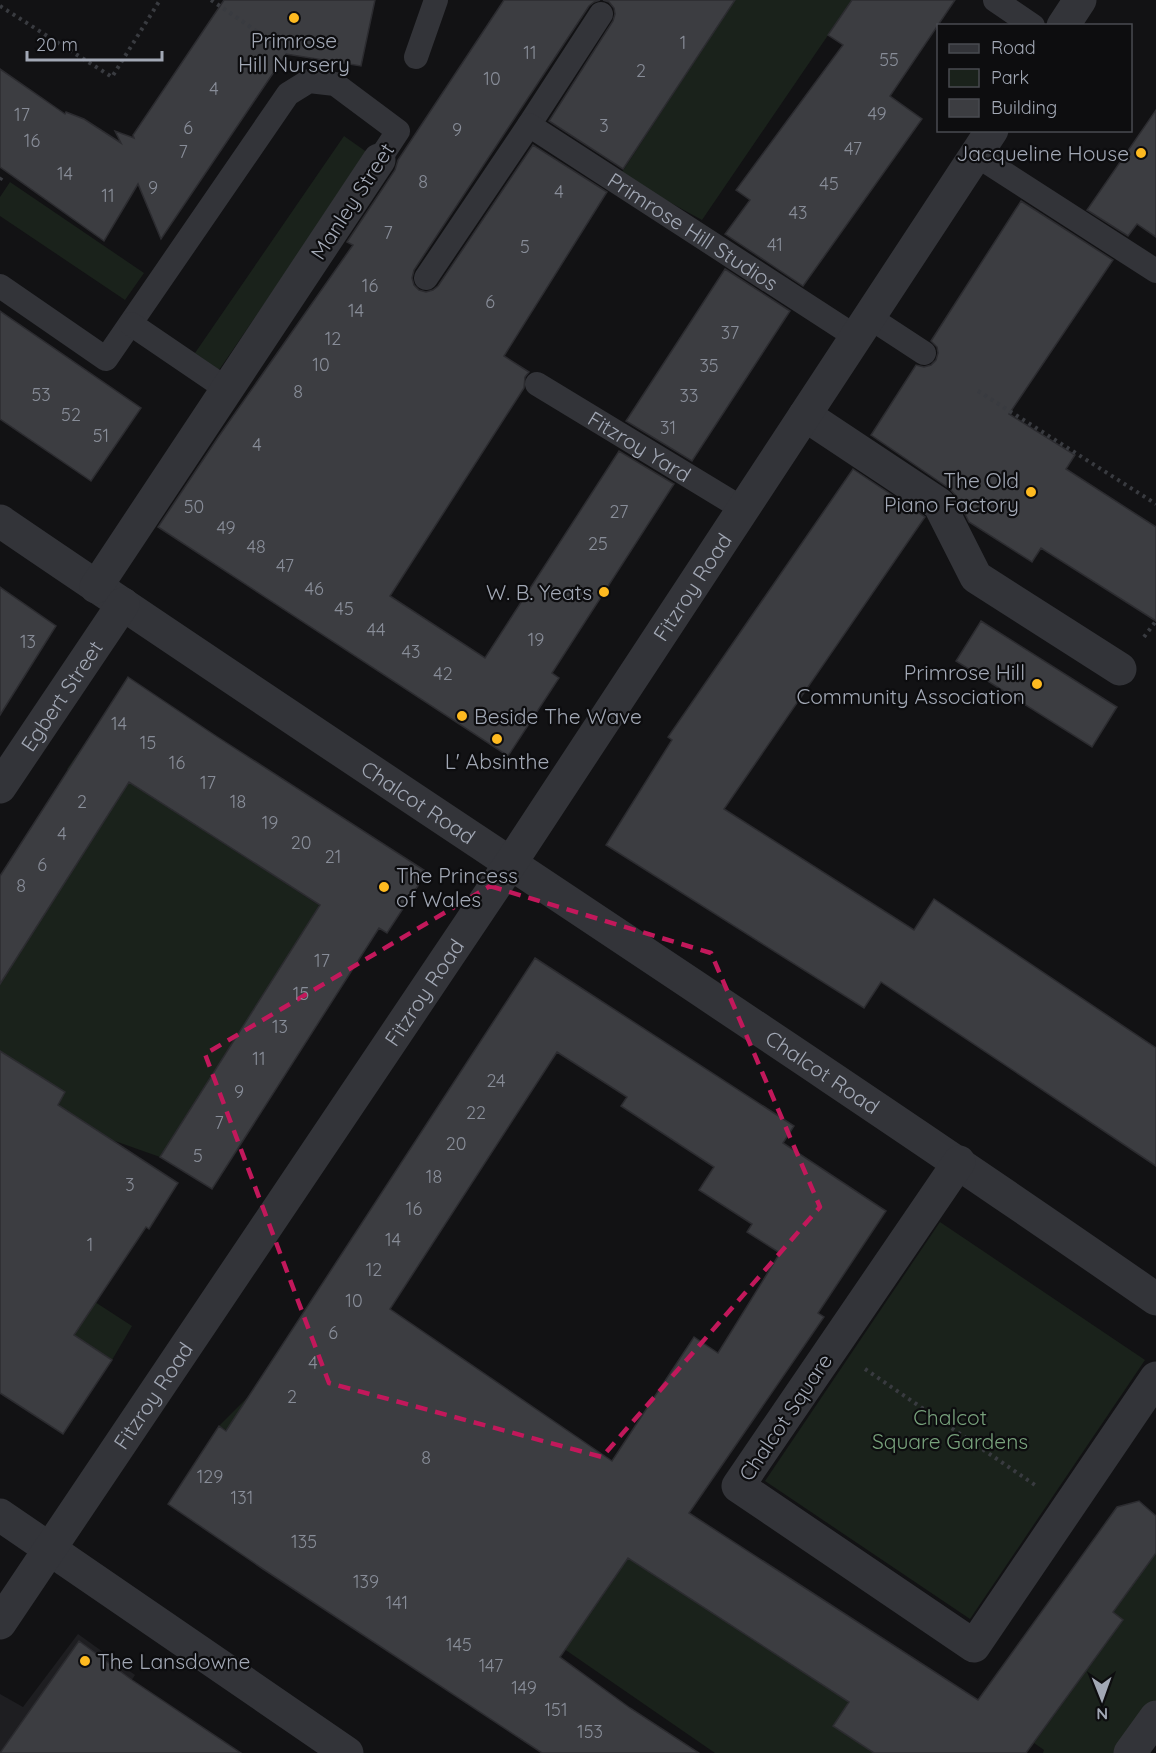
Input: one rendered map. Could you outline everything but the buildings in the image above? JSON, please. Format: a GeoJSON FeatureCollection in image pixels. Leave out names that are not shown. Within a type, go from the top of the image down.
{"type":"FeatureCollection","features":[{"type":"Feature","properties":{"kind":"street"},"geometry":{"type":"LineString","coordinates":[[1064,24],[1080,0]]}},
{"type":"Feature","properties":{"kind":"street","name":"Fitzroy Road"},"geometry":{"type":"LineString","coordinates":[[0,1623],[510,864],[984,143]]}},
{"type":"Feature","properties":{"kind":"street","name":"Manley Street"},"geometry":{"type":"LineString","coordinates":[[109,596],[228,390],[379,160]]}},
{"type":"Feature","properties":{"kind":"street"},"geometry":{"type":"LineString","coordinates":[[805,415],[939,504],[976,577],[1120,669]]}},
{"type":"Feature","properties":{"kind":"street","name":"Chalcot Road"},"geometry":{"type":"LineString","coordinates":[[0,521],[958,1162]]}},
{"type":"Feature","properties":{"kind":"street","name":"Egbert Street"},"geometry":{"type":"LineString","coordinates":[[0,787],[109,596]]}},
{"type":"Feature","properties":{"kind":"street"},"geometry":{"type":"LineString","coordinates":[[958,1162],[1156,1299]]}},
{"type":"Feature","properties":{"kind":"street","name":"Chalcot Square"},"geometry":{"type":"LineString","coordinates":[[958,1162],[738,1486],[974,1646],[1156,1378]]}},
{"type":"Feature","properties":{"kind":"street"},"geometry":{"type":"LineString","coordinates":[[0,1515],[347,1753]]}},
{"type":"Feature","properties":{"kind":"street"},"geometry":{"type":"LineString","coordinates":[[1130,1753],[1156,1717]]}},
{"type":"Feature","properties":{"kind":"lane"},"geometry":{"type":"LineString","coordinates":[[416,57],[436,0]]}},
{"type":"Feature","properties":{"kind":"lane"},"geometry":{"type":"LineString","coordinates":[[994,0],[1030,24]]}},
{"type":"Feature","properties":{"kind":"lane"},"geometry":{"type":"LineString","coordinates":[[426,278],[601,14]]}},
{"type":"Feature","properties":{"kind":"lane"},"geometry":{"type":"LineString","coordinates":[[0,286],[106,359],[288,94],[309,81],[335,84]]}},
{"type":"Feature","properties":{"kind":"lane","name":"Manley Street"},"geometry":{"type":"LineString","coordinates":[[335,84],[398,131],[379,160]]}},
{"type":"Feature","properties":{"kind":"lane","name":"Primrose Hill Studios"},"geometry":{"type":"LineString","coordinates":[[529,125],[862,327],[924,352]]}},
{"type":"Feature","properties":{"kind":"lane"},"geometry":{"type":"LineString","coordinates":[[984,143],[1156,271]]}},
{"type":"Feature","properties":{"kind":"lane"},"geometry":{"type":"LineString","coordinates":[[131,324],[228,390]]}},
{"type":"Feature","properties":{"kind":"lane","name":"Fitzroy Yard"},"geometry":{"type":"LineString","coordinates":[[537,384],[743,508]]}},
{"type":"Feature","properties":{"kind":"path"},"geometry":{"type":"LineString","coordinates":[[0,6],[112,77],[159,0]]}},
{"type":"Feature","properties":{"kind":"path"},"geometry":{"type":"LineString","coordinates":[[210,0],[335,84]]}},
{"type":"Feature","properties":{"kind":"path"},"geometry":{"type":"LineString","coordinates":[[978,391],[1156,504]]}},
{"type":"Feature","properties":{"kind":"path"},"geometry":{"type":"LineString","coordinates":[[833,1346],[1068,1507]]}},
{"type":"Feature","properties":{"kind":"highlighted area"},"geometry":{"type":"Polygon","coordinates":[[[490,886],[711,953],[820,1207],[602,1457],[329,1383],[205,1054],[490,886]]]}},
{"type":"Feature","properties":{"kind":"shaded area"},"geometry":{"type":"Polygon","coordinates":[[[78,1634],[135,1675],[83,1753],[0,1753],[0,1694],[23,1707],[78,1634]]]}},
{"type":"Feature","properties":{"kind":"green space"},"geometry":{"type":"Polygon","coordinates":[[[722,0],[852,0],[702,220],[620,175],[731,6],[722,0]]]}},
{"type":"Feature","properties":{"kind":"green space"},"geometry":{"type":"Polygon","coordinates":[[[344,136],[368,153],[219,370],[195,353],[344,136]]]}},
{"type":"Feature","properties":{"kind":"green space"},"geometry":{"type":"Polygon","coordinates":[[[10,182],[144,273],[125,300],[0,216],[0,197],[10,182]]]}},
{"type":"Feature","properties":{"kind":"green space"},"geometry":{"type":"Polygon","coordinates":[[[80,750],[320,906],[160,1157],[112,1140],[35,1263],[132,1326],[112,1360],[50,1319],[0,1192],[65,1093],[0,1051],[0,984],[116,801],[67,769],[80,750]]]}},
{"type":"Feature","properties":{"kind":"green space","name":"Chalcot Square Gardens"},"geometry":{"type":"Polygon","coordinates":[[[940,1222],[1145,1360],[970,1619],[765,1481],[940,1222]]]}},
{"type":"Feature","properties":{"kind":"green space"},"geometry":{"type":"Polygon","coordinates":[[[250,1395],[596,1605],[628,1558],[850,1701],[833,1726],[874,1753],[715,1753],[328,1486],[219,1426],[250,1395]]]}},
{"type":"Feature","properties":{"kind":"green space"},"geometry":{"type":"Polygon","coordinates":[[[1156,1553],[1156,1740],[1148,1753],[1043,1753],[1044,1750],[1034,1743],[1123,1620],[1113,1612],[1156,1553]]]}},
{"type":"Feature","properties":{"kind":"place","name":"Primrose Hill Nursery"},"geometry":{"type":"Point","coordinates":[294,18]}},
{"type":"Feature","properties":{"kind":"place","name":"Jacqueline House"},"geometry":{"type":"Point","coordinates":[1141,153]}},
{"type":"Feature","properties":{"kind":"place","name":"The Old Piano Factory"},"geometry":{"type":"Point","coordinates":[1031,492]}},
{"type":"Feature","properties":{"kind":"place","name":"W. B. Yeats"},"geometry":{"type":"Point","coordinates":[604,592]}},
{"type":"Feature","properties":{"kind":"place","name":"Primrose Hill Community Association"},"geometry":{"type":"Point","coordinates":[1037,684]}},
{"type":"Feature","properties":{"kind":"place","name":"Beside The Wave"},"geometry":{"type":"Point","coordinates":[462,716]}},
{"type":"Feature","properties":{"kind":"place","name":"L' Absinthe"},"geometry":{"type":"Point","coordinates":[497,739]}},
{"type":"Feature","properties":{"kind":"place","name":"The Princess of Wales"},"geometry":{"type":"Point","coordinates":[384,887]}},
{"type":"Feature","properties":{"kind":"place","name":"The Lansdowne"},"geometry":{"type":"Point","coordinates":[85,1661]}}]}
